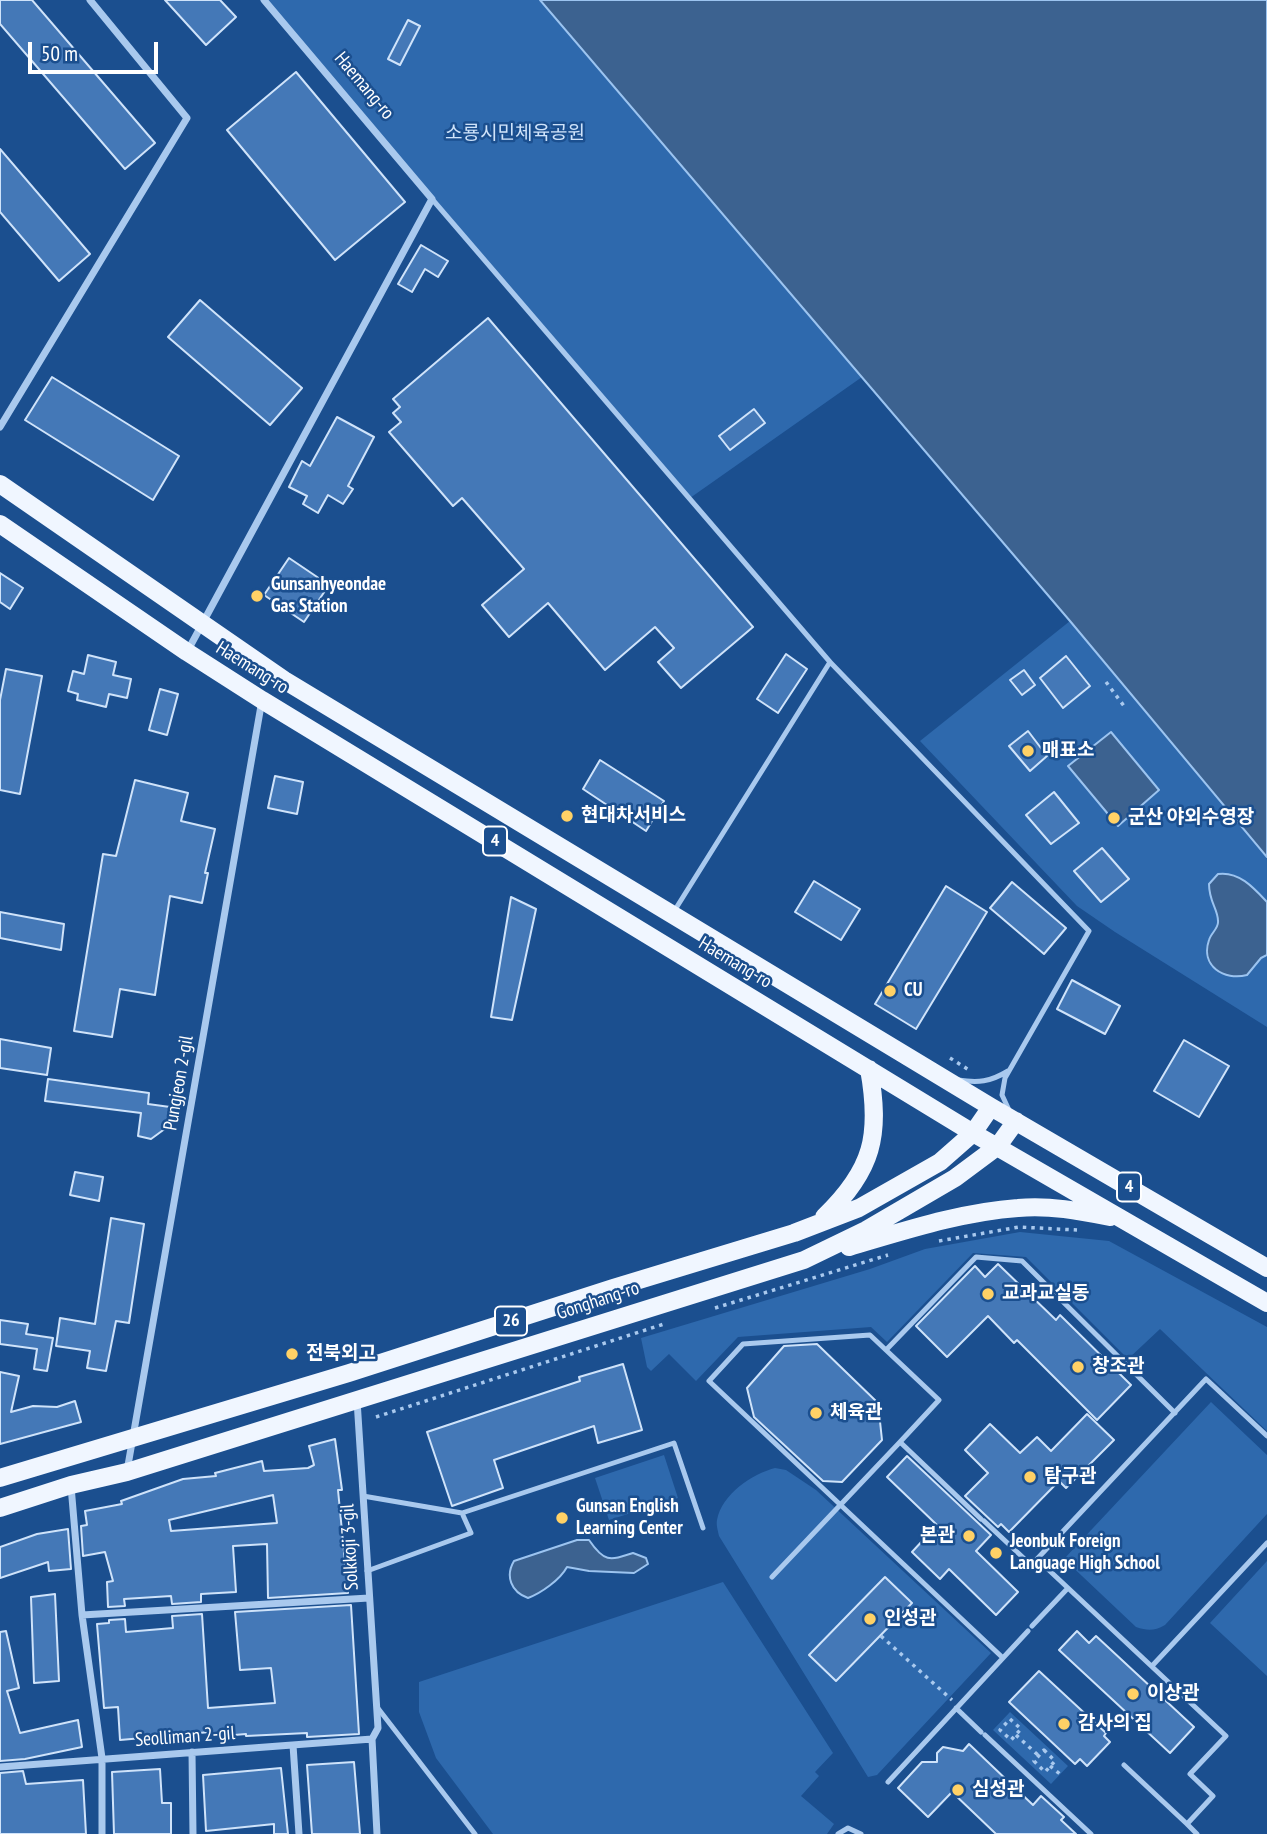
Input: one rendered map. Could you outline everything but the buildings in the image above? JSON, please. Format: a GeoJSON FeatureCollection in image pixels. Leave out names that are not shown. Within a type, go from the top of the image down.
{"type":"FeatureCollection","features":[{"type":"Feature","properties":{"kind":"main road","name":"Haemang-ro"},"geometry":{"type":"LineString","coordinates":[[0,484],[284,680],[991,1107],[1267,1268]]}},
{"type":"Feature","properties":{"kind":"main road","name":"Haemang-ro"},"geometry":{"type":"LineString","coordinates":[[0,524],[262,700],[974,1133],[1267,1303]]}},
{"type":"Feature","properties":{"kind":"main road"},"geometry":{"type":"LineString","coordinates":[[817,1224],[845,1198],[859,1177],[868,1155],[875,1133],[875,1104],[869,1069]]}},
{"type":"Feature","properties":{"kind":"main road","name":"Gonghang-ro"},"geometry":{"type":"LineString","coordinates":[[0,1478],[349,1373],[817,1224],[859,1208],[940,1162],[974,1133],[991,1107]]}},
{"type":"Feature","properties":{"kind":"main road","name":"Gonghang-ro"},"geometry":{"type":"LineString","coordinates":[[0,1508],[71,1485],[127,1472],[804,1260],[866,1230],[944,1185],[998,1146],[1016,1121]]}},
{"type":"Feature","properties":{"kind":"main road","name":"26"},"geometry":{"type":"LineString","coordinates":[[804,1260],[962,1217],[1019,1208],[1066,1209],[1124,1219]]}},
{"type":"Feature","properties":{"kind":"street"},"geometry":{"type":"LineString","coordinates":[[0,427],[187,118],[90,0]]}},
{"type":"Feature","properties":{"kind":"street","name":"Haemang-ro"},"geometry":{"type":"LineString","coordinates":[[187,652],[432,199],[264,0]]}},
{"type":"Feature","properties":{"kind":"street","name":"Pungjeon 2-gil"},"geometry":{"type":"LineString","coordinates":[[127,1472],[262,700]]}},
{"type":"Feature","properties":{"kind":"street","name":"Solkkoji 3-gil"},"geometry":{"type":"LineString","coordinates":[[357,1400],[378,1728],[373,1739],[377,1834]]}},
{"type":"Feature","properties":{"kind":"street"},"geometry":{"type":"LineString","coordinates":[[71,1485],[82,1615],[102,1758],[102,1834]]}},
{"type":"Feature","properties":{"kind":"street"},"geometry":{"type":"LineString","coordinates":[[82,1615],[369,1598]]}},
{"type":"Feature","properties":{"kind":"street","name":"Seolliman 2-gil"},"geometry":{"type":"LineString","coordinates":[[0,1767],[373,1739]]}},
{"type":"Feature","properties":{"kind":"street"},"geometry":{"type":"LineString","coordinates":[[293,1745],[299,1834]]}},
{"type":"Feature","properties":{"kind":"street"},"geometry":{"type":"LineString","coordinates":[[191,1752],[193,1834]]}},
{"type":"Feature","properties":{"kind":"lane","name":"Haemang-ro"},"geometry":{"type":"LineString","coordinates":[[432,199],[830,662],[1089,930],[1010,1069]]}},
{"type":"Feature","properties":{"kind":"lane"},"geometry":{"type":"LineString","coordinates":[[672,915],[830,662]]}},
{"type":"Feature","properties":{"kind":"lane"},"geometry":{"type":"LineString","coordinates":[[944,1078],[977,1083],[993,1080],[1010,1069]]}},
{"type":"Feature","properties":{"kind":"lane"},"geometry":{"type":"LineString","coordinates":[[1010,1069],[1002,1095],[1016,1121]]}},
{"type":"Feature","properties":{"kind":"lane"},"geometry":{"type":"LineString","coordinates":[[887,1350],[976,1257],[1022,1261],[1175,1413]]}},
{"type":"Feature","properties":{"kind":"lane"},"geometry":{"type":"LineString","coordinates":[[772,1577],[841,1505],[939,1400],[870,1335],[743,1344],[709,1381],[841,1505],[1003,1658]]}},
{"type":"Feature","properties":{"kind":"lane"},"geometry":{"type":"LineString","coordinates":[[901,1441],[1031,1565],[1206,1379],[1267,1436]]}},
{"type":"Feature","properties":{"kind":"lane"},"geometry":{"type":"LineString","coordinates":[[363,1496],[462,1513],[674,1443],[703,1528]]}},
{"type":"Feature","properties":{"kind":"lane"},"geometry":{"type":"LineString","coordinates":[[368,1571],[471,1533],[462,1513]]}},
{"type":"Feature","properties":{"kind":"lane"},"geometry":{"type":"LineString","coordinates":[[1152,1666],[1267,1543]]}},
{"type":"Feature","properties":{"kind":"lane"},"geometry":{"type":"LineString","coordinates":[[1037,1559],[1226,1736],[1190,1774],[1213,1796],[1187,1824]]}},
{"type":"Feature","properties":{"kind":"lane"},"geometry":{"type":"LineString","coordinates":[[888,1782],[1068,1588]]}},
{"type":"Feature","properties":{"kind":"lane"},"geometry":{"type":"LineString","coordinates":[[377,1707],[475,1834]]}},
{"type":"Feature","properties":{"kind":"lane"},"geometry":{"type":"LineString","coordinates":[[957,1707],[1091,1834]]}},
{"type":"Feature","properties":{"kind":"lane"},"geometry":{"type":"LineString","coordinates":[[1125,1765],[1197,1834]]}},
{"type":"Feature","properties":{"kind":"lane"},"geometry":{"type":"LineString","coordinates":[[838,1834],[848,1828],[861,1834]]}},
{"type":"Feature","properties":{"kind":"path"},"geometry":{"type":"LineString","coordinates":[[1106,682],[1124,706]]}},
{"type":"Feature","properties":{"kind":"path"},"geometry":{"type":"LineString","coordinates":[[937,1241],[1019,1227],[1088,1231]]}},
{"type":"Feature","properties":{"kind":"path"},"geometry":{"type":"LineString","coordinates":[[708,1310],[889,1255]]}},
{"type":"Feature","properties":{"kind":"path"},"geometry":{"type":"LineString","coordinates":[[376,1417],[668,1322]]}},
{"type":"Feature","properties":{"kind":"path"},"geometry":{"type":"LineString","coordinates":[[881,1636],[957,1707]]}},
{"type":"Feature","properties":{"kind":"path"},"geometry":{"type":"LineString","coordinates":[[1010,1719],[1021,1729],[1016,1735],[1011,1740],[1005,1735],[1000,1730],[1003,1723],[1010,1719]]}},
{"type":"Feature","properties":{"kind":"path"},"geometry":{"type":"LineString","coordinates":[[1016,1735],[1039,1756]]}},
{"type":"Feature","properties":{"kind":"path"},"geometry":{"type":"LineString","coordinates":[[1044,1750],[1055,1761],[1045,1772],[1034,1761],[1039,1756],[1044,1750]]}},
{"type":"Feature","properties":{"kind":"path"},"geometry":{"type":"LineString","coordinates":[[1051,1766],[1060,1774]]}},
{"type":"Feature","properties":{"kind":"green space","name":"소룡시민체육공원"},"geometry":{"type":"Polygon","coordinates":[[[264,0],[540,0],[862,377],[690,498],[264,0]]]}},
{"type":"Feature","properties":{"kind":"green space","name":"군산 야외수영장"},"geometry":{"type":"Polygon","coordinates":[[[1070,621],[1267,857],[1267,1027],[1077,906],[920,741],[1070,621]]]}},
{"type":"Feature","properties":{"kind":"green space"},"geometry":{"type":"Polygon","coordinates":[[[1020,1232],[1109,1241],[1267,1327],[1267,1431],[1160,1329],[1128,1359],[1026,1257],[973,1253],[887,1342],[871,1327],[738,1337],[696,1381],[669,1354],[651,1371],[647,1367],[641,1338],[870,1269],[925,1249],[1020,1232]]]}},
{"type":"Feature","properties":{"kind":"green space"},"geometry":{"type":"Polygon","coordinates":[[[1211,1402],[1267,1455],[1267,1514],[1165,1625],[1151,1630],[1136,1627],[1064,1559],[1211,1402]]]}},
{"type":"Feature","properties":{"kind":"green space"},"geometry":{"type":"Polygon","coordinates":[[[664,1455],[678,1498],[609,1520],[595,1478],[664,1455]]]}},
{"type":"Feature","properties":{"kind":"green space"},"geometry":{"type":"Polygon","coordinates":[[[775,1468],[786,1470],[816,1490],[991,1653],[877,1775],[868,1777],[719,1536],[717,1520],[731,1494],[748,1480],[775,1468]]]}},
{"type":"Feature","properties":{"kind":"green space"},"geometry":{"type":"Polygon","coordinates":[[[1267,1561],[1267,1676],[1210,1623],[1267,1561]]]}},
{"type":"Feature","properties":{"kind":"green space"},"geometry":{"type":"Polygon","coordinates":[[[723,1582],[833,1753],[815,1772],[819,1776],[801,1796],[834,1824],[827,1834],[493,1834],[436,1758],[419,1712],[419,1682],[723,1582]]]}},
{"type":"Feature","properties":{"kind":"green space"},"geometry":{"type":"Polygon","coordinates":[[[1010,1712],[1068,1766],[1051,1784],[993,1730],[1010,1712]]]}},
{"type":"Feature","properties":{"kind":"shaded area"},"geometry":{"type":"Polygon","coordinates":[[[540,0],[1267,0],[1267,857],[1070,621],[540,0]]]}},
{"type":"Feature","properties":{"kind":"shaded area"},"geometry":{"type":"Polygon","coordinates":[[[1111,732],[1159,790],[1118,826],[1068,766],[1111,732]]]}},
{"type":"Feature","properties":{"kind":"shaded area"},"geometry":{"type":"Polygon","coordinates":[[[1218,874],[1239,878],[1267,902],[1267,955],[1261,958],[1247,975],[1230,976],[1222,973],[1216,970],[1208,957],[1209,940],[1218,924],[1209,884],[1218,874]]]}},
{"type":"Feature","properties":{"kind":"shaded area"},"geometry":{"type":"Polygon","coordinates":[[[577,1540],[589,1540],[608,1558],[633,1553],[646,1558],[648,1564],[634,1573],[567,1567],[560,1577],[539,1593],[528,1598],[517,1592],[510,1578],[514,1561],[577,1540]]]}},
{"type":"Feature","properties":{"kind":"place","name":"Gunsanhyeondae Gas Station"},"geometry":{"type":"Point","coordinates":[257,596]}},
{"type":"Feature","properties":{"kind":"place","name":"매표소"},"geometry":{"type":"Point","coordinates":[1028,751]}},
{"type":"Feature","properties":{"kind":"place","name":"현대차서비스"},"geometry":{"type":"Point","coordinates":[567,816]}},
{"type":"Feature","properties":{"kind":"place","name":"군산 야외수영장"},"geometry":{"type":"Point","coordinates":[1114,818]}},
{"type":"Feature","properties":{"kind":"place","name":"CU"},"geometry":{"type":"Point","coordinates":[890,991]}},
{"type":"Feature","properties":{"kind":"place","name":"교과교실동"},"geometry":{"type":"Point","coordinates":[988,1294]}},
{"type":"Feature","properties":{"kind":"place","name":"전북외고"},"geometry":{"type":"Point","coordinates":[292,1354]}},
{"type":"Feature","properties":{"kind":"place","name":"창조관"},"geometry":{"type":"Point","coordinates":[1078,1367]}},
{"type":"Feature","properties":{"kind":"place","name":"체육관"},"geometry":{"type":"Point","coordinates":[816,1413]}},
{"type":"Feature","properties":{"kind":"place","name":"탐구관"},"geometry":{"type":"Point","coordinates":[1030,1477]}},
{"type":"Feature","properties":{"kind":"place","name":"Gunsan English Learning Center"},"geometry":{"type":"Point","coordinates":[562,1518]}},
{"type":"Feature","properties":{"kind":"place","name":"본관"},"geometry":{"type":"Point","coordinates":[969,1536]}},
{"type":"Feature","properties":{"kind":"place","name":"Jeonbuk Foreign Language High School"},"geometry":{"type":"Point","coordinates":[996,1553]}},
{"type":"Feature","properties":{"kind":"place","name":"인성관"},"geometry":{"type":"Point","coordinates":[870,1619]}},
{"type":"Feature","properties":{"kind":"place","name":"이상관"},"geometry":{"type":"Point","coordinates":[1133,1694]}},
{"type":"Feature","properties":{"kind":"place","name":"감사의 집"},"geometry":{"type":"Point","coordinates":[1064,1724]}},
{"type":"Feature","properties":{"kind":"place","name":"심성관"},"geometry":{"type":"Point","coordinates":[958,1790]}}]}
